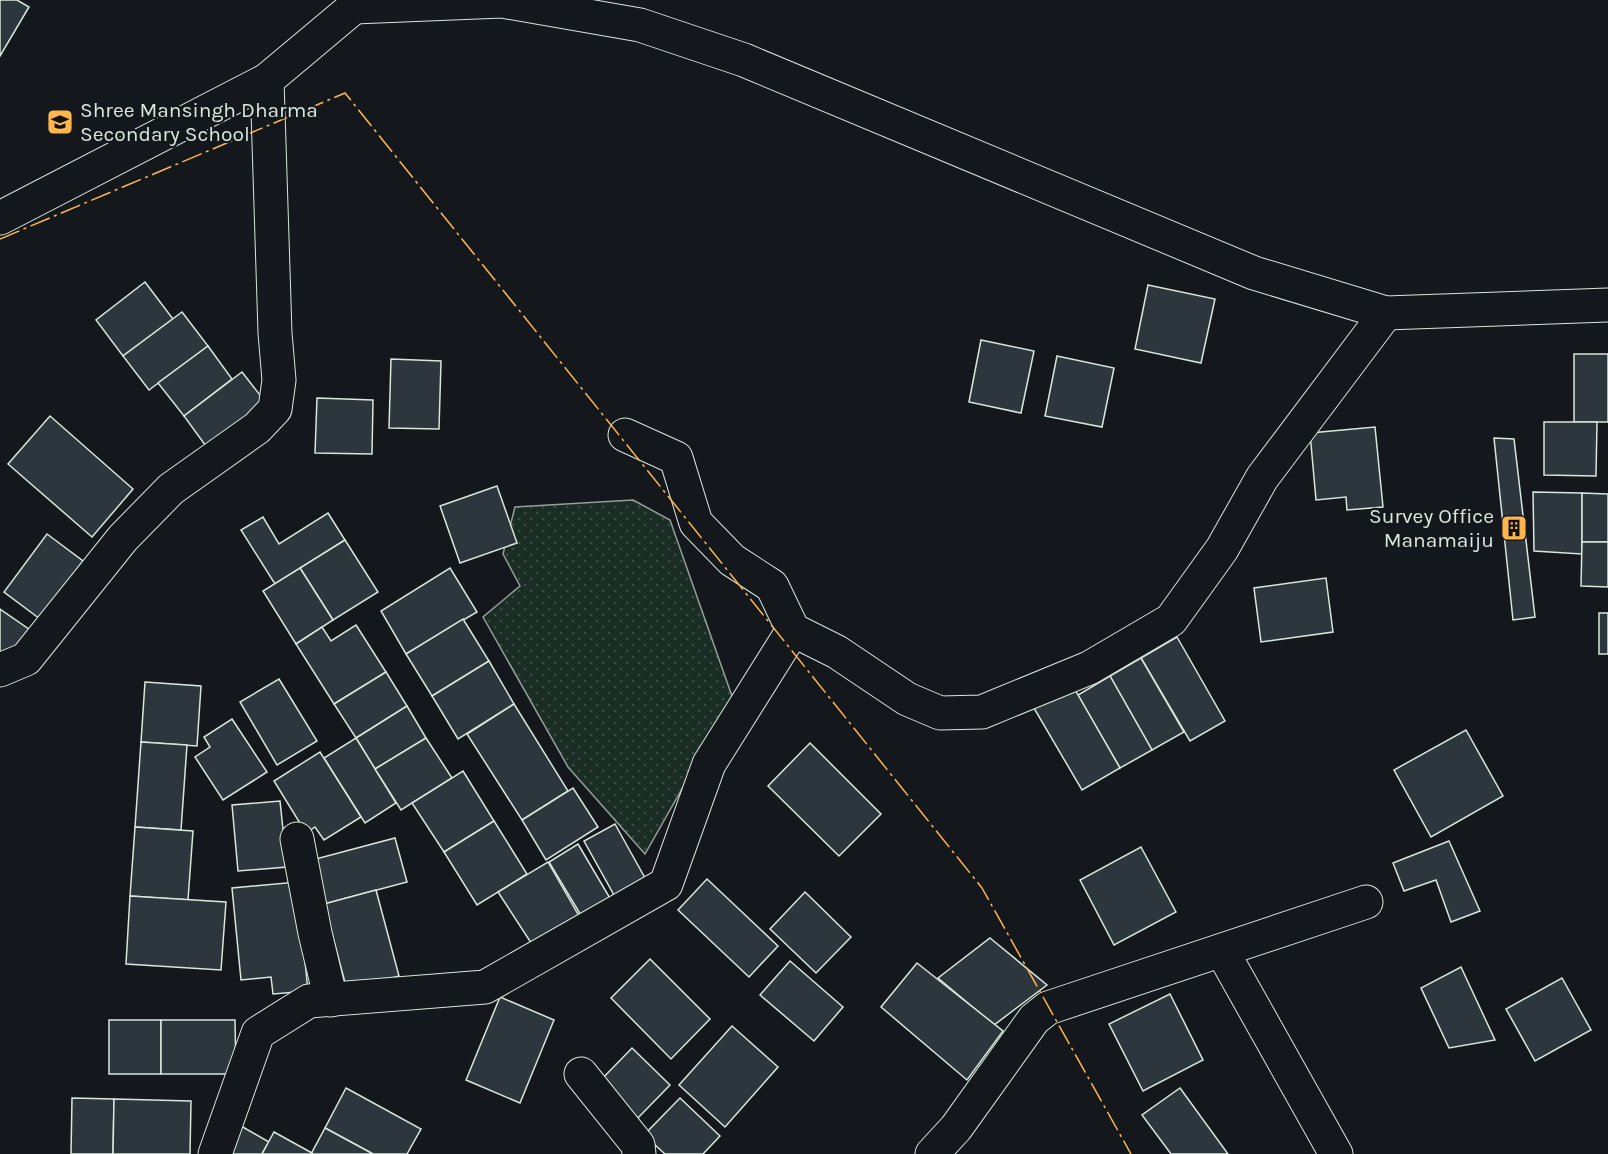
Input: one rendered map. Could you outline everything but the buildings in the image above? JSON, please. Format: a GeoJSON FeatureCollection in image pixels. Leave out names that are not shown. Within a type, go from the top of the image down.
{"type":"FeatureCollection","features":[{"type":"Feature","properties":{"kind":"street"},"geometry":{"type":"LineString","coordinates":[[0,218],[267,80],[356,2],[502,1],[640,25],[744,60],[1254,273],[1386,314],[1608,305]]}},
{"type":"Feature","properties":{"kind":"street"},"geometry":{"type":"LineString","coordinates":[[0,670],[26,659],[123,538],[171,489],[257,428],[275,409],[279,380],[275,333],[267,80]]}},
{"type":"Feature","properties":{"kind":"street"},"geometry":{"type":"LineString","coordinates":[[625,435],[676,458],[696,523],[732,560],[772,586],[793,630],[837,652],[907,699],[940,713],[982,712],[1089,668],[1171,620],[1222,549],[1262,478],[1386,314]]}},
{"type":"Feature","properties":{"kind":"street"},"geometry":{"type":"LineString","coordinates":[[215,1154],[258,1033],[309,1001],[485,987],[666,884],[709,764],[793,630]]}},
{"type":"Feature","properties":{"kind":"street"},"geometry":{"type":"LineString","coordinates":[[297,839],[315,933],[331,1000]]}},
{"type":"Feature","properties":{"kind":"street"},"geometry":{"type":"LineString","coordinates":[[932,1154],[956,1128],[1034,1019],[1048,1008],[1366,902]]}},
{"type":"Feature","properties":{"kind":"street"},"geometry":{"type":"LineString","coordinates":[[1222,951],[1336,1154]]}},
{"type":"Feature","properties":{"kind":"street"},"geometry":{"type":"LineString","coordinates":[[581,1074],[638,1145],[639,1154]]}},
{"type":"Feature","properties":{"kind":"green space"},"geometry":{"type":"Polygon","coordinates":[[[633,500],[670,520],[733,699],[645,854],[568,767],[483,617],[520,586],[503,554],[515,507],[633,500]]]}},
{"type":"Feature","properties":{"kind":"power"},"geometry":{"type":"LineString","coordinates":[[0,239],[345,93],[982,888],[1131,1154]]}},
{"type":"Feature","properties":{"kind":"place","name":"Shree Mansingh Dharma Secondary School"},"geometry":{"type":"Point","coordinates":[60,122]}},
{"type":"Feature","properties":{"kind":"place","name":"Survey Office Manamaiju"},"geometry":{"type":"Point","coordinates":[1514,528]}}]}
